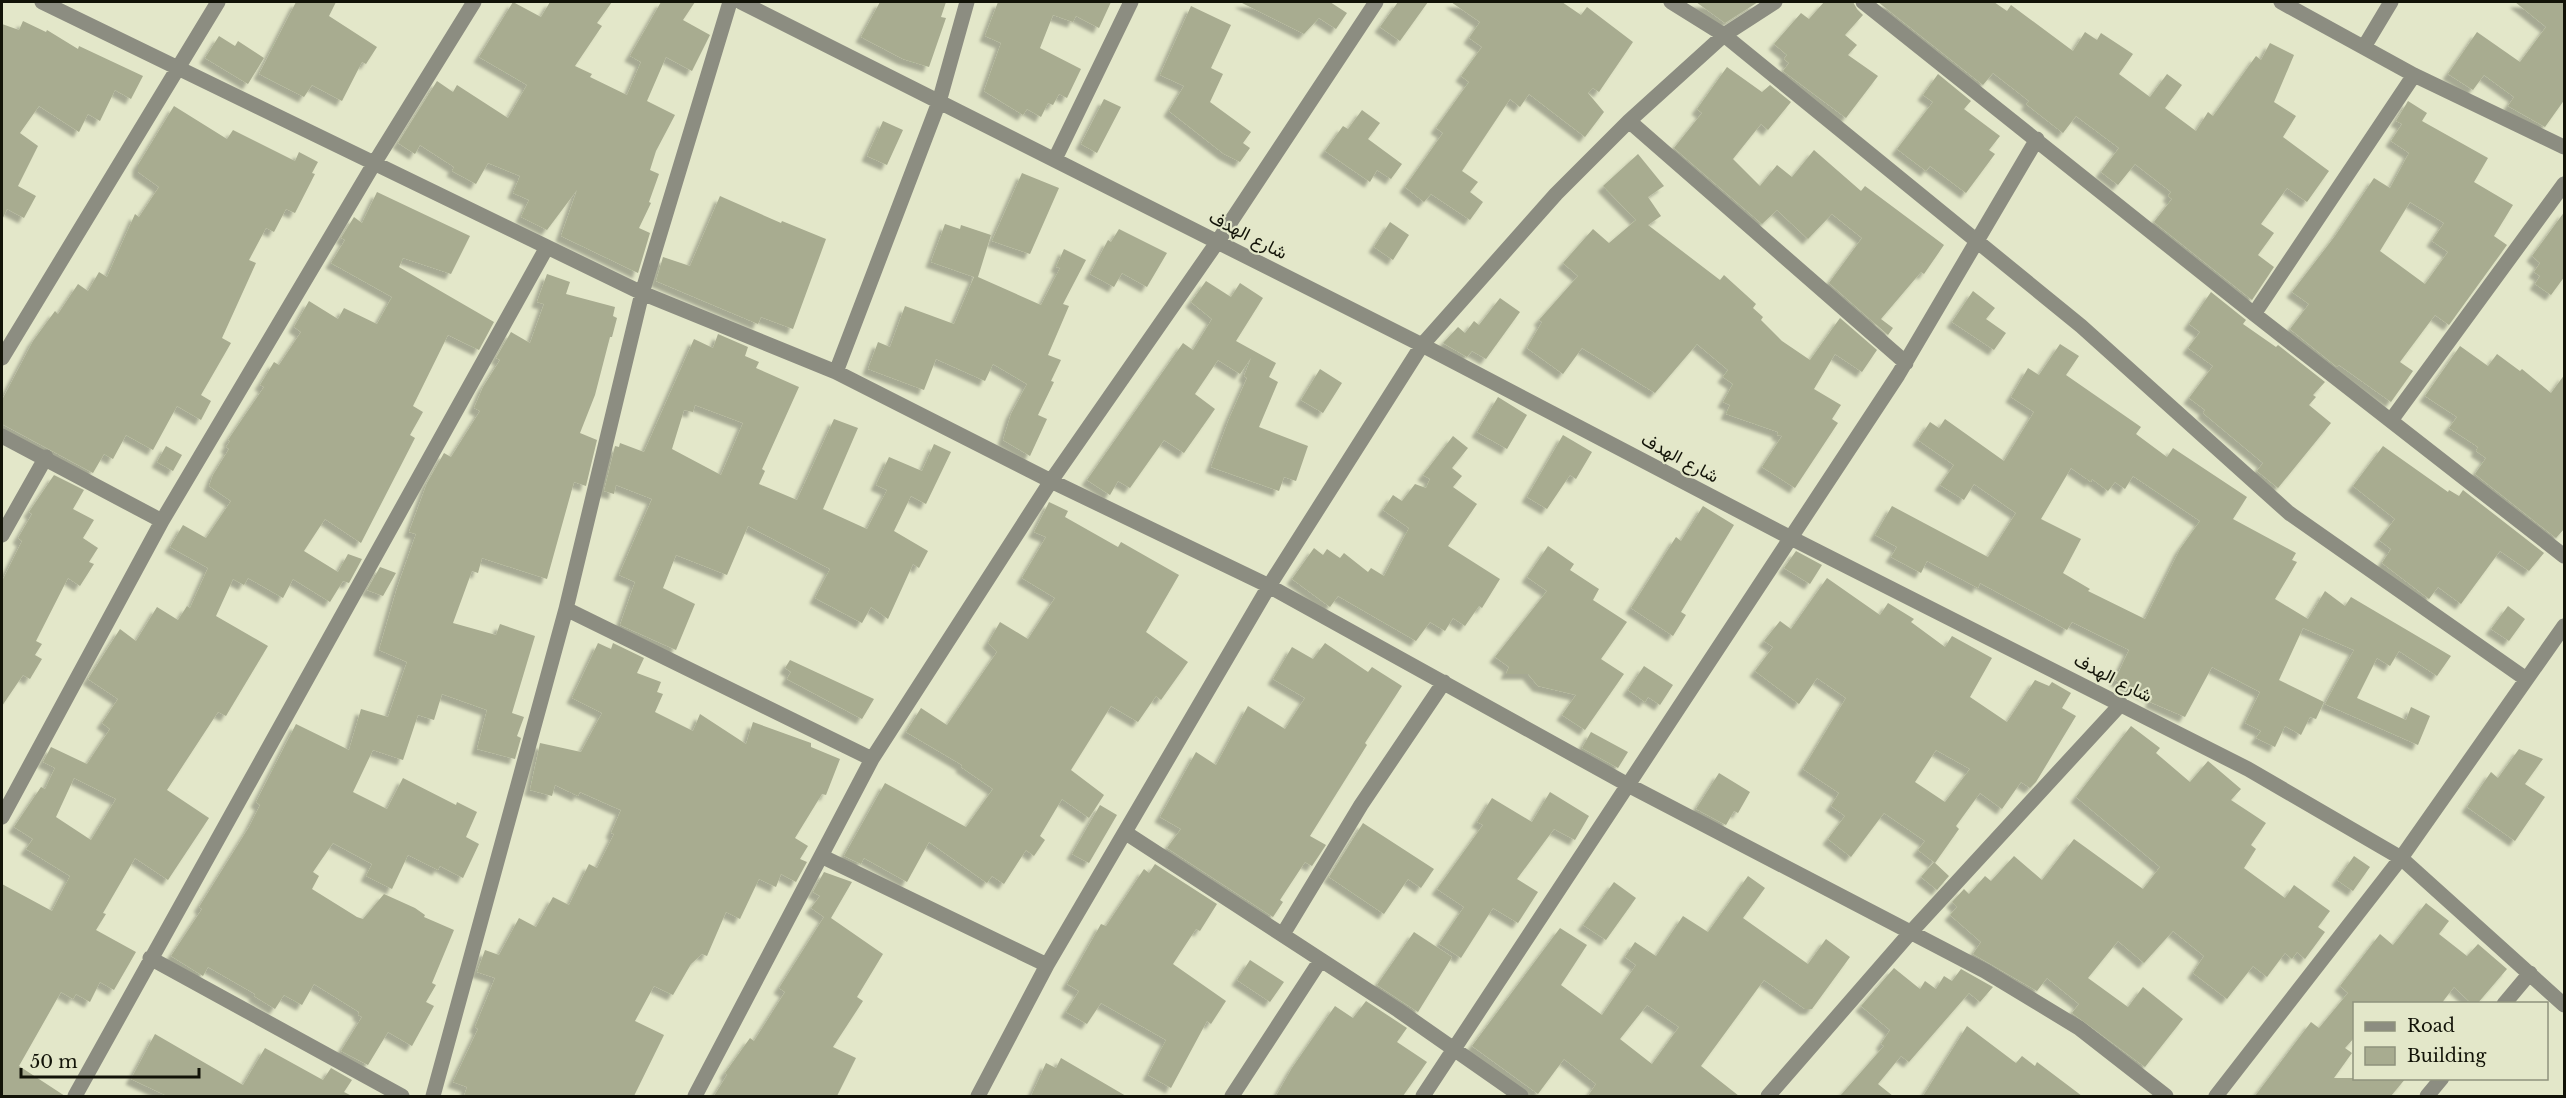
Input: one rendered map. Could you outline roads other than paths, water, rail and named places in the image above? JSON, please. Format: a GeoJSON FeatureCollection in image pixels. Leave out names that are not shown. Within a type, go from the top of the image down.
{"type":"FeatureCollection","features":[{"type":"Feature","properties":{"kind":"street"},"geometry":{"type":"LineString","coordinates":[[42,2],[642,292],[836,372],[1051,481],[1269,586],[1630,786],[1985,971],[2079,1028],[2166,1096]]}},
{"type":"Feature","properties":{"kind":"street"},"geometry":{"type":"LineString","coordinates":[[2,358],[218,2]]}},
{"type":"Feature","properties":{"kind":"street"},"geometry":{"type":"LineString","coordinates":[[2,817],[162,520],[375,162],[474,2]]}},
{"type":"Feature","properties":{"kind":"street"},"geometry":{"type":"LineString","coordinates":[[433,1096],[566,609],[642,292],[730,2]]}},
{"type":"Feature","properties":{"kind":"street","name":"شارع الهدف"},"geometry":{"type":"LineString","coordinates":[[741,2],[1218,241],[1791,538],[2248,769],[2401,858],[2565,1005]]}},
{"type":"Feature","properties":{"kind":"street"},"geometry":{"type":"LineString","coordinates":[[836,372],[939,102],[967,2]]}},
{"type":"Feature","properties":{"kind":"street"},"geometry":{"type":"LineString","coordinates":[[1055,159],[1131,2]]}},
{"type":"Feature","properties":{"kind":"street"},"geometry":{"type":"LineString","coordinates":[[695,1096],[872,759],[1051,481],[1218,241],[1376,2]]}},
{"type":"Feature","properties":{"kind":"street"},"geometry":{"type":"LineString","coordinates":[[1671,2],[1724,35],[2081,326],[2289,513],[2526,679]]}},
{"type":"Feature","properties":{"kind":"street"},"geometry":{"type":"LineString","coordinates":[[984,1095],[1047,965],[1269,586],[1422,345],[1556,194],[1629,121],[1724,35],[1775,2]]}},
{"type":"Feature","properties":{"kind":"street"},"geometry":{"type":"LineString","coordinates":[[1863,2],[2254,314],[2565,556]]}},
{"type":"Feature","properties":{"kind":"street"},"geometry":{"type":"LineString","coordinates":[[2281,2],[2414,75],[2565,147]]}},
{"type":"Feature","properties":{"kind":"street"},"geometry":{"type":"LineString","coordinates":[[2364,47],[2391,2]]}},
{"type":"Feature","properties":{"kind":"street"},"geometry":{"type":"LineString","coordinates":[[2254,314],[2414,75]]}},
{"type":"Feature","properties":{"kind":"street"},"geometry":{"type":"LineString","coordinates":[[1629,121],[1906,363]]}},
{"type":"Feature","properties":{"kind":"street"},"geometry":{"type":"LineString","coordinates":[[1423,1096],[1630,786],[1906,363],[2037,139]]}},
{"type":"Feature","properties":{"kind":"street"},"geometry":{"type":"LineString","coordinates":[[2391,419],[2565,184]]}},
{"type":"Feature","properties":{"kind":"street"},"geometry":{"type":"LineString","coordinates":[[75,1096],[547,247]]}},
{"type":"Feature","properties":{"kind":"street"},"geometry":{"type":"LineString","coordinates":[[2,436],[162,520]]}},
{"type":"Feature","properties":{"kind":"street"},"geometry":{"type":"LineString","coordinates":[[2,536],[45,457]]}},
{"type":"Feature","properties":{"kind":"street"},"geometry":{"type":"LineString","coordinates":[[566,609],[872,759]]}},
{"type":"Feature","properties":{"kind":"street"},"geometry":{"type":"LineString","coordinates":[[2216,1096],[2401,858],[2565,626]]}},
{"type":"Feature","properties":{"kind":"street"},"geometry":{"type":"LineString","coordinates":[[1282,934],[1361,805],[1444,682]]}},
{"type":"Feature","properties":{"kind":"street"},"geometry":{"type":"LineString","coordinates":[[1768,1096],[1910,933],[2121,704]]}},
{"type":"Feature","properties":{"kind":"street"},"geometry":{"type":"LineString","coordinates":[[1126,833],[1455,1049],[1521,1096]]}},
{"type":"Feature","properties":{"kind":"street"},"geometry":{"type":"LineString","coordinates":[[821,856],[1047,965]]}},
{"type":"Feature","properties":{"kind":"street"},"geometry":{"type":"LineString","coordinates":[[150,958],[402,1096]]}},
{"type":"Feature","properties":{"kind":"street"},"geometry":{"type":"LineString","coordinates":[[1232,1096],[1320,961]]}},
{"type":"Feature","properties":{"kind":"street"},"geometry":{"type":"LineString","coordinates":[[2506,1002],[2530,973]]}},
{"type":"Feature","properties":{"kind":"street"},"geometry":{"type":"LineString","coordinates":[[2427,1096],[2440,1080]]}}]}
